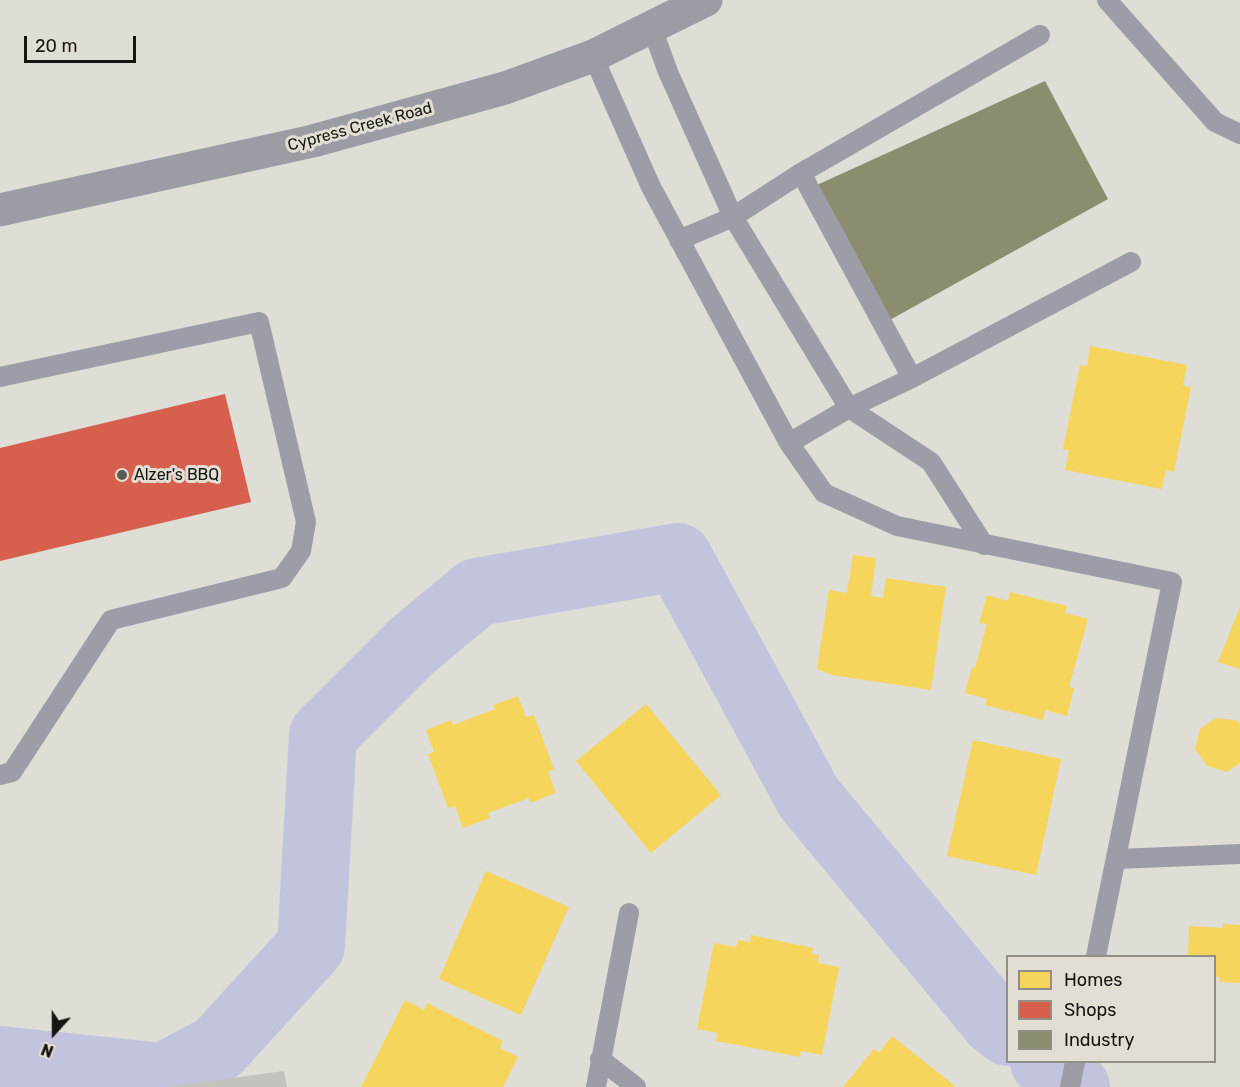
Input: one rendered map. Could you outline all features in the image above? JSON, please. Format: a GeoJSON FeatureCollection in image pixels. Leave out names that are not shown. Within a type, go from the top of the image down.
{"type":"FeatureCollection","features":[{"type":"Feature","properties":{"kind":"main road","name":"Cypress Creek Road"},"geometry":{"type":"LineString","coordinates":[[0,210],[313,141],[505,88],[593,56],[706,0]]}},
{"type":"Feature","properties":{"kind":"lane"},"geometry":{"type":"LineString","coordinates":[[1107,0],[1215,122],[1240,135]]}},
{"type":"Feature","properties":{"kind":"lane"},"geometry":{"type":"LineString","coordinates":[[652,28],[668,72],[733,217],[849,408],[931,462],[984,545]]}},
{"type":"Feature","properties":{"kind":"lane"},"geometry":{"type":"LineString","coordinates":[[680,240],[733,217],[801,173],[1040,35]]}},
{"type":"Feature","properties":{"kind":"lane"},"geometry":{"type":"LineString","coordinates":[[593,56],[651,187],[789,442],[824,493],[897,526],[1172,582],[1096,955]]}},
{"type":"Feature","properties":{"kind":"lane"},"geometry":{"type":"LineString","coordinates":[[801,173],[912,378]]}},
{"type":"Feature","properties":{"kind":"lane"},"geometry":{"type":"LineString","coordinates":[[789,442],[849,408],[912,378],[1131,262]]}},
{"type":"Feature","properties":{"kind":"lane"},"geometry":{"type":"LineString","coordinates":[[0,377],[259,322],[306,522],[301,552],[282,578],[111,620],[12,772],[0,775]]}},
{"type":"Feature","properties":{"kind":"lane"},"geometry":{"type":"LineString","coordinates":[[1117,860],[1240,854]]}},
{"type":"Feature","properties":{"kind":"lane"},"geometry":{"type":"LineString","coordinates":[[596,1087],[629,913]]}},
{"type":"Feature","properties":{"kind":"lane"},"geometry":{"type":"LineString","coordinates":[[600,1059],[636,1087]]}},
{"type":"Feature","properties":{"kind":"lane"},"geometry":{"type":"LineString","coordinates":[[1070,1087],[1075,1063]]}},
{"type":"Feature","properties":{"kind":"building: Homes"},"geometry":{"type":"Polygon","coordinates":[[[1090,346],[1187,365],[1183,386],[1191,387],[1174,472],[1166,470],[1162,489],[1065,470],[1069,451],[1063,449],[1080,365],[1087,366],[1090,346]]]}},
{"type":"Feature","properties":{"kind":"building: Homes"},"geometry":{"type":"Polygon","coordinates":[[[853,555],[876,558],[871,596],[883,598],[886,578],[946,587],[931,690],[832,675],[817,669],[829,590],[847,593],[853,555]]]}},
{"type":"Feature","properties":{"kind":"building: Homes"},"geometry":{"type":"Polygon","coordinates":[[[1010,592],[1067,606],[1065,613],[1088,619],[1069,687],[1074,688],[1067,716],[1045,710],[1043,720],[985,705],[987,699],[965,693],[972,667],[975,668],[987,624],[979,623],[987,595],[1008,601],[1010,592]]]}},
{"type":"Feature","properties":{"kind":"building: Homes"},"geometry":{"type":"Polygon","coordinates":[[[1240,607],[1240,669],[1218,662],[1240,607]]]}},
{"type":"Feature","properties":{"kind":"building: Homes"},"geometry":{"type":"Polygon","coordinates":[[[518,696],[526,717],[534,715],[554,769],[548,772],[556,793],[530,803],[529,798],[488,813],[490,818],[463,828],[455,806],[448,808],[428,754],[434,752],[426,730],[451,720],[453,725],[495,709],[493,705],[518,696]]]}},
{"type":"Feature","properties":{"kind":"building: Homes"},"geometry":{"type":"Polygon","coordinates":[[[646,704],[721,795],[651,853],[576,761],[646,704]]]}},
{"type":"Feature","properties":{"kind":"building: Homes"},"geometry":{"type":"Polygon","coordinates":[[[1216,718],[1238,721],[1240,725],[1240,763],[1227,772],[1207,766],[1195,749],[1200,729],[1216,718]]]}},
{"type":"Feature","properties":{"kind":"building: Homes"},"geometry":{"type":"Polygon","coordinates":[[[973,740],[1061,759],[1036,875],[947,856],[973,740]]]}},
{"type":"Feature","properties":{"kind":"building: Homes"},"geometry":{"type":"Polygon","coordinates":[[[486,871],[569,907],[521,1015],[439,979],[486,871]]]}},
{"type":"Feature","properties":{"kind":"building: Homes"},"geometry":{"type":"Polygon","coordinates":[[[1223,924],[1240,925],[1240,983],[1219,982],[1220,977],[1216,977],[1216,955],[1188,955],[1189,926],[1223,928],[1223,924]]]}},
{"type":"Feature","properties":{"kind":"building: Homes"},"geometry":{"type":"Polygon","coordinates":[[[751,935],[813,948],[812,954],[819,955],[818,963],[839,967],[822,1055],[801,1051],[800,1057],[716,1041],[718,1033],[697,1029],[714,943],[736,947],[738,940],[750,942],[751,935]]]}},
{"type":"Feature","properties":{"kind":"building: Homes"},"geometry":{"type":"Polygon","coordinates":[[[405,1000],[424,1010],[427,1003],[503,1041],[500,1048],[518,1057],[503,1087],[361,1087],[405,1000]]]}},
{"type":"Feature","properties":{"kind":"building: Homes"},"geometry":{"type":"Polygon","coordinates":[[[892,1036],[956,1087],[843,1087],[874,1049],[879,1053],[892,1036]]]}},
{"type":"Feature","properties":{"kind":"building: Shops","name":"Alzer's BBQ"},"geometry":{"type":"Polygon","coordinates":[[[225,394],[251,502],[0,561],[0,448],[225,394]]]}},
{"type":"Feature","properties":{"kind":"building: Industry"},"geometry":{"type":"Polygon","coordinates":[[[1045,81],[1108,199],[888,321],[817,185],[1045,81]]]}},
{"type":"Feature","properties":{"kind":"building: Other"},"geometry":{"type":"Polygon","coordinates":[[[284,1071],[287,1087],[173,1087],[173,1086],[284,1071]]]}},
{"type":"Feature","properties":{"kind":"waterway"},"geometry":{"type":"LineString","coordinates":[[0,1060],[163,1077],[218,1048],[311,946],[323,735],[412,646],[477,592],[678,557],[809,798],[995,1022],[1006,1030]]}},
{"type":"Feature","properties":{"kind":"waterway"},"geometry":{"type":"LineString","coordinates":[[1045,1063],[1076,1087]]}},
{"type":"Feature","properties":{"kind":"place","name":"Alzer's BBQ"},"geometry":{"type":"Point","coordinates":[122,475]}}]}
